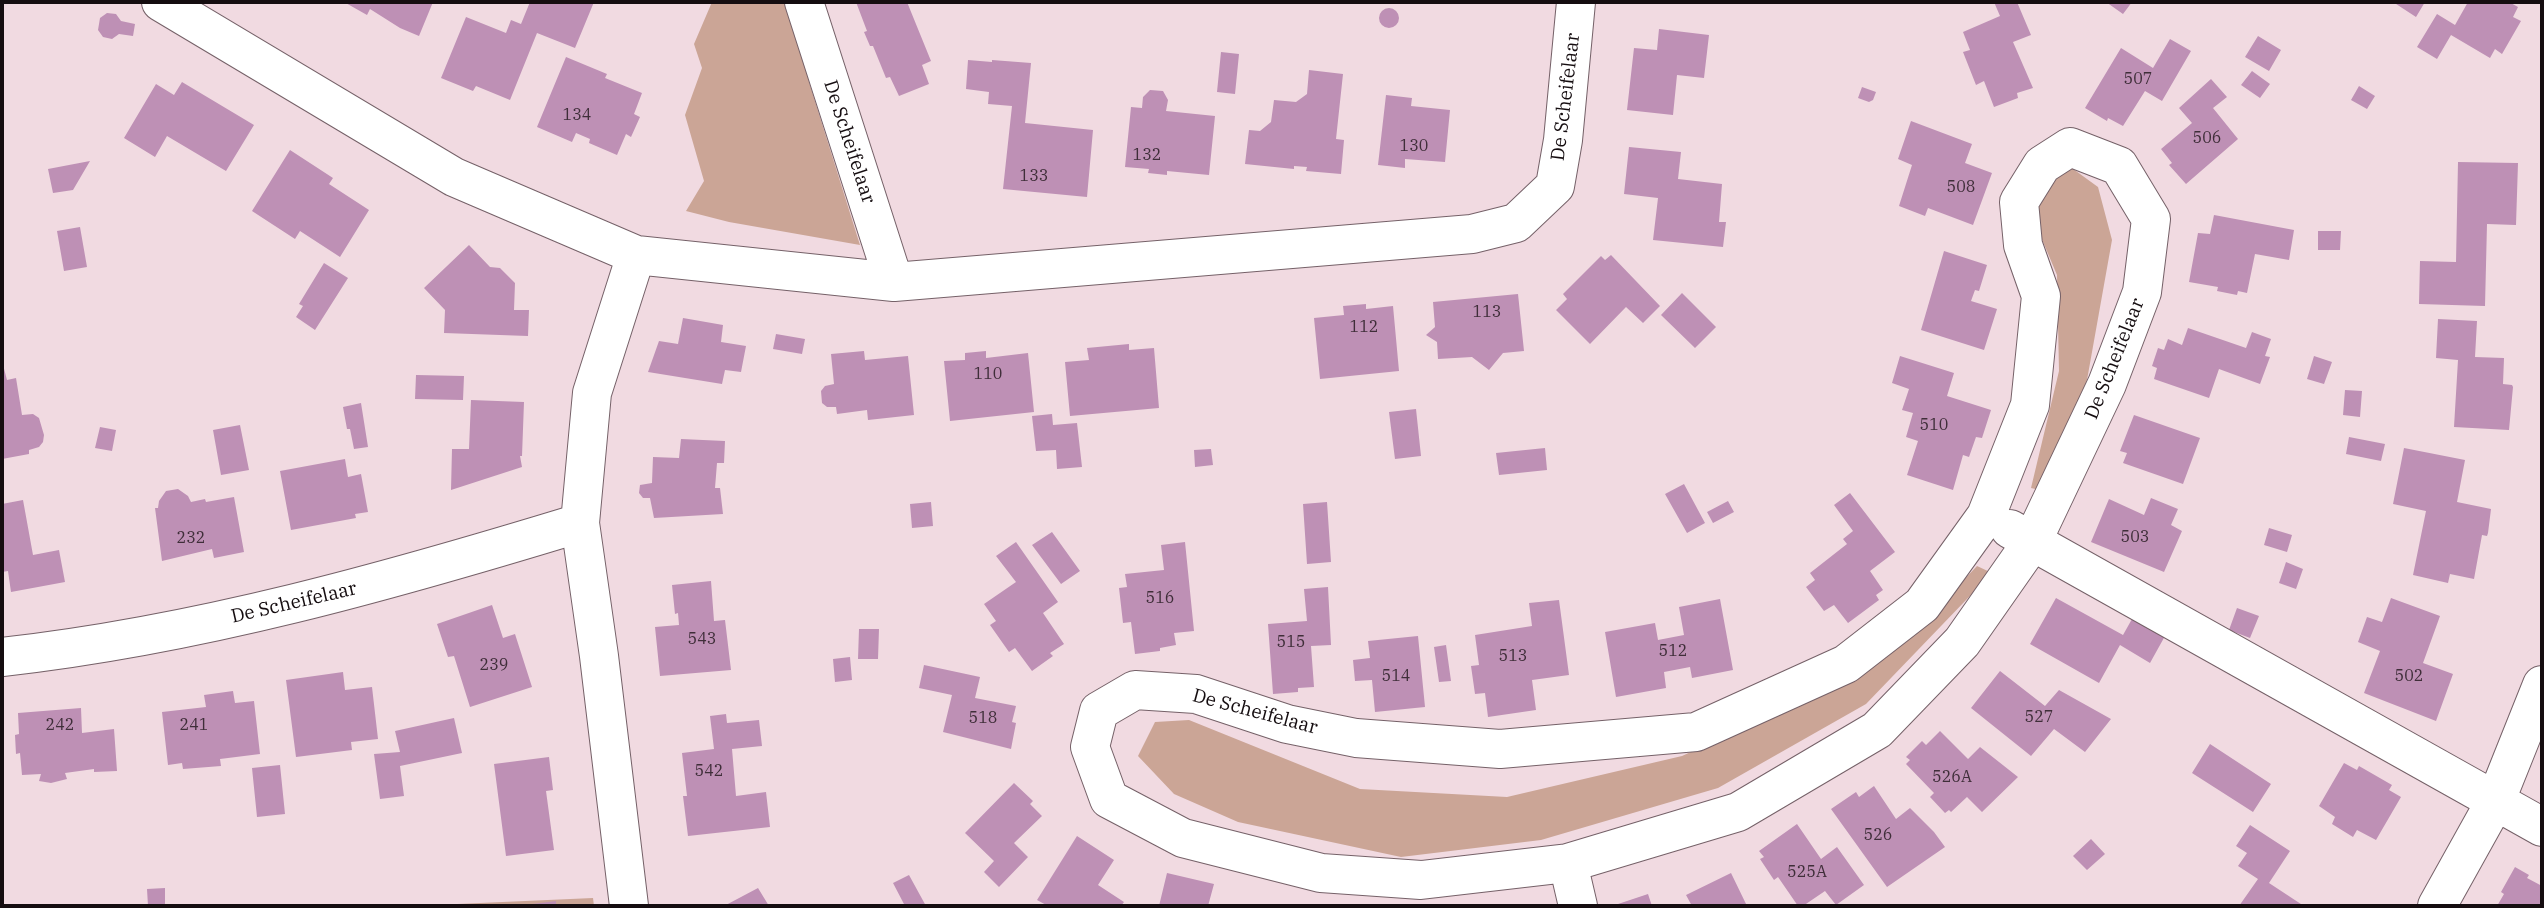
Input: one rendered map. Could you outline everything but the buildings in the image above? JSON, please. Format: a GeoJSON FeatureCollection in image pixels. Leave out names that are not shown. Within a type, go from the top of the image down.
{"type":"FeatureCollection","features":[{"type":"Feature","properties":{"kind":"street","name":"De Scheifelaar"},"geometry":{"type":"LineString","coordinates":[[161,2],[454,177],[636,255],[894,282],[1472,234],[1516,222],[1555,186],[1563,140],[1576,2]]}},
{"type":"Feature","properties":{"kind":"street","name":"De Scheifelaar"},"geometry":{"type":"LineString","coordinates":[[804,2],[894,282]]}},
{"type":"Feature","properties":{"kind":"street","name":"De Scheifelaar"},"geometry":{"type":"LineString","coordinates":[[2070,147],[2119,166],[2151,219],[2142,292],[2107,384],[2032,542],[1962,642],[1877,730],[1738,812],[1568,863],[1421,880],[1321,873],[1183,838],[1109,799],[1090,747],[1099,711],[1135,690],[1196,694],[1287,724],[1356,738],[1500,749],[1696,732],[1846,664],[1922,605],[1986,516],[2030,405],[2041,296],[2023,245],[2019,202],[2042,165],[2070,147]]}},
{"type":"Feature","properties":{"kind":"street"},"geometry":{"type":"LineString","coordinates":[[629,906],[580,523],[592,393],[636,255]]}},
{"type":"Feature","properties":{"kind":"street"},"geometry":{"type":"LineString","coordinates":[[1986,516],[2542,827]]}},
{"type":"Feature","properties":{"kind":"street","name":"De Scheifelaar"},"geometry":{"type":"LineString","coordinates":[[2,657],[196,626],[404,576],[580,523]]}},
{"type":"Feature","properties":{"kind":"street"},"geometry":{"type":"LineString","coordinates":[[2437,906],[2496,800],[2542,685]]}},
{"type":"Feature","properties":{"kind":"street"},"geometry":{"type":"LineString","coordinates":[[1568,863],[1578,906]]}},
{"type":"Feature","properties":{"kind":"shaded area"},"geometry":{"type":"Polygon","coordinates":[[[712,2],[792,2],[809,82],[860,245],[729,222],[686,211],[704,181],[685,115],[702,68],[694,44],[712,2]]]}},
{"type":"Feature","properties":{"kind":"shaded area"},"geometry":{"type":"Polygon","coordinates":[[[2069,166],[2098,187],[2112,240],[2087,380],[2044,491],[2031,488],[2059,371],[2057,275],[2033,218],[2042,179],[2069,166]]]}},
{"type":"Feature","properties":{"kind":"shaded area"},"geometry":{"type":"Polygon","coordinates":[[[1977,566],[1992,573],[1866,704],[1718,788],[1541,840],[1401,857],[1238,822],[1174,794],[1138,756],[1155,722],[1189,720],[1360,789],[1507,797],[1682,756],[1855,676],[1938,607],[1977,566]]]}},
{"type":"Feature","properties":{"kind":"shaded area"},"geometry":{"type":"Polygon","coordinates":[[[593,898],[594,906],[412,906],[593,898]]]}}]}
